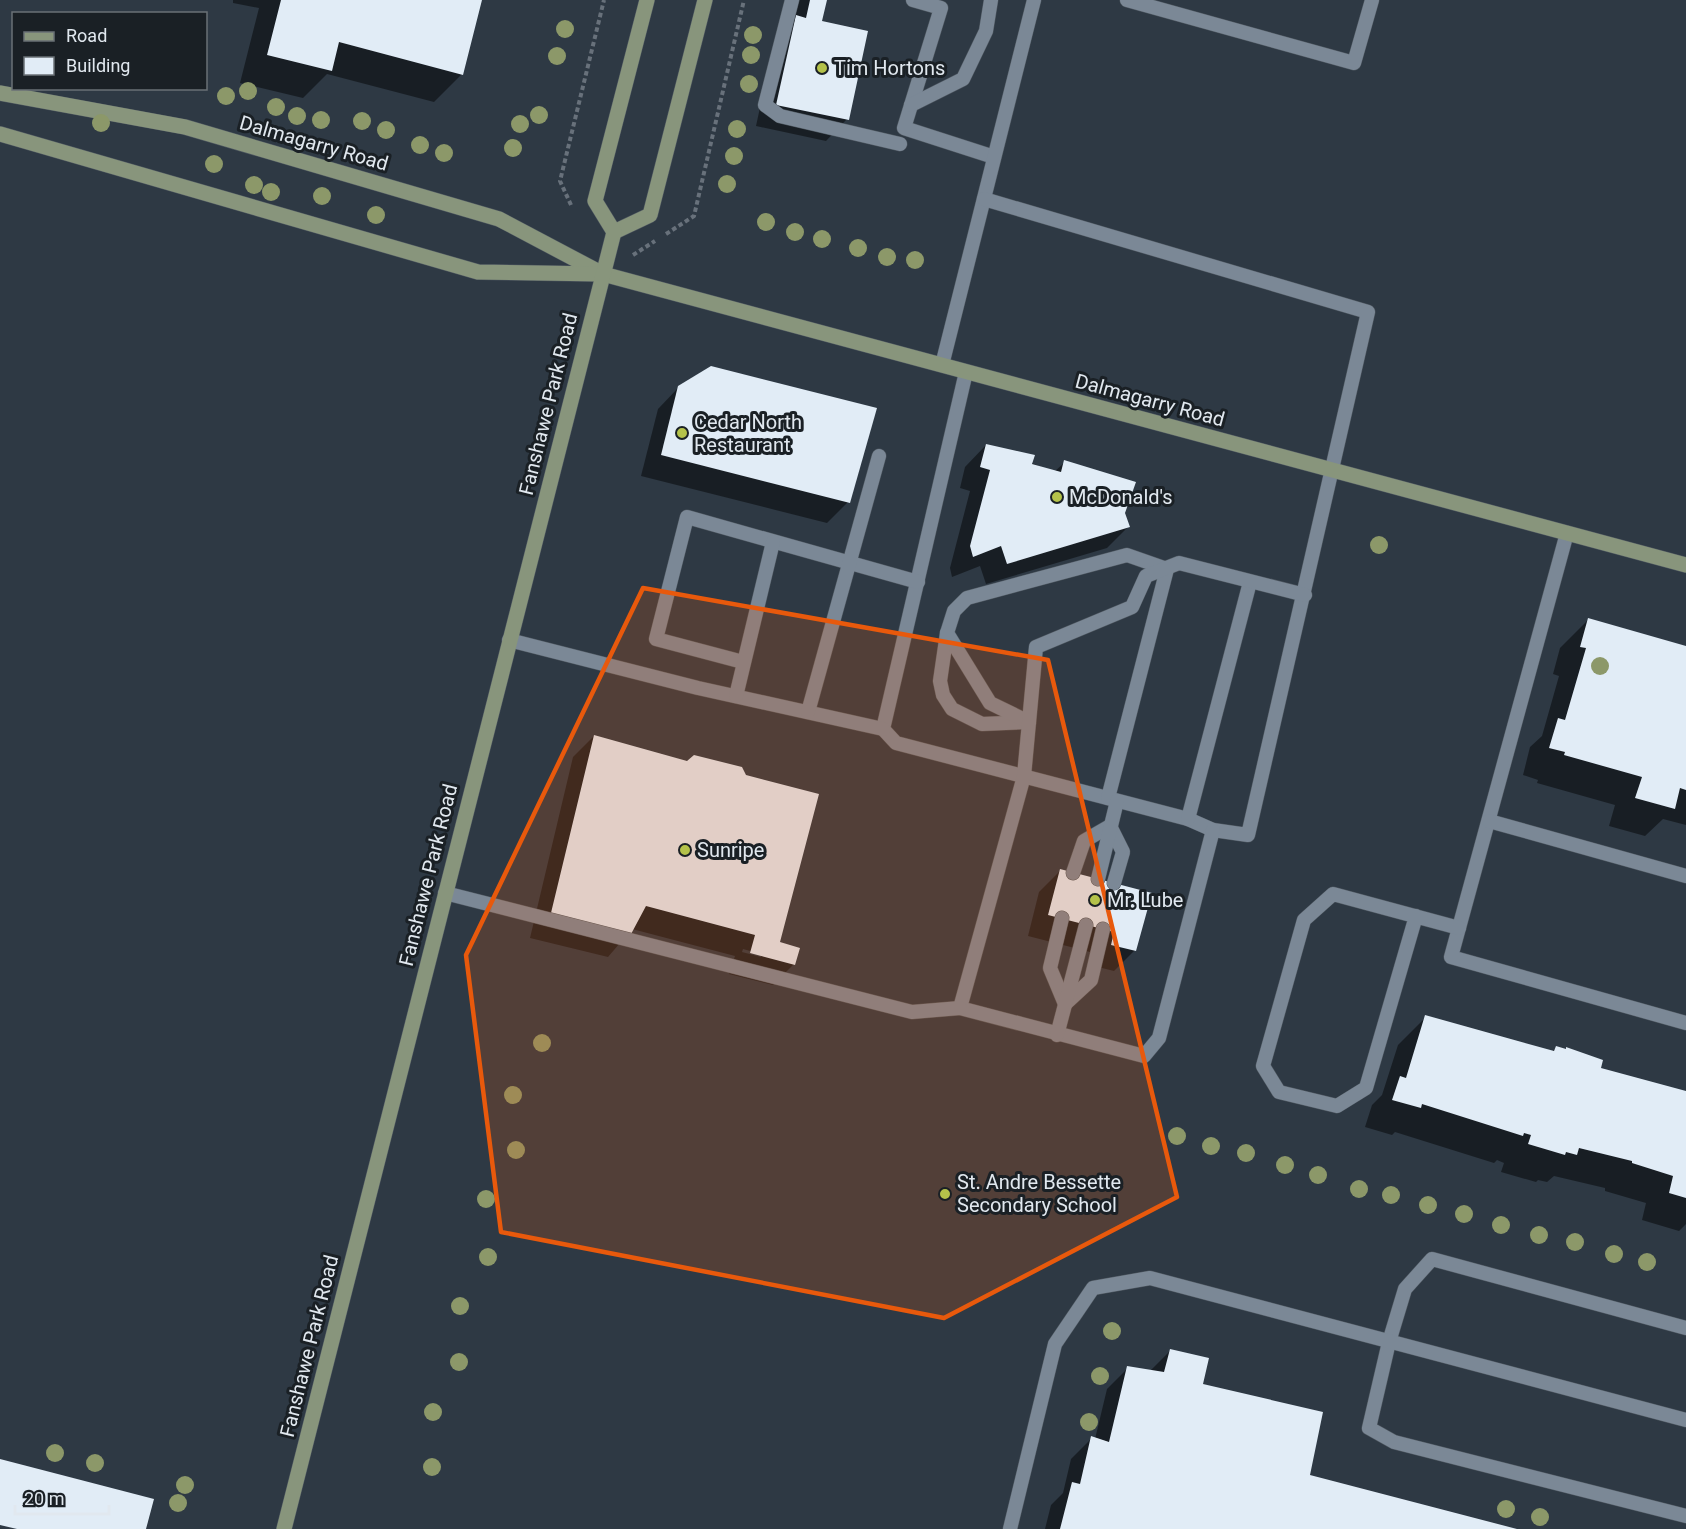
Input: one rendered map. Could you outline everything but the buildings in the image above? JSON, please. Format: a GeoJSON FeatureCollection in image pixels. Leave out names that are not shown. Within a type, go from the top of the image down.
{"type":"FeatureCollection","features":[{"type":"Feature","properties":{"kind":"street"},"geometry":{"type":"LineString","coordinates":[[647,0],[595,201],[614,232],[650,215],[705,0]]}},
{"type":"Feature","properties":{"kind":"street","name":"Dalmagarry Road"},"geometry":{"type":"LineString","coordinates":[[0,93],[185,127],[499,219],[603,274],[1686,565]]}},
{"type":"Feature","properties":{"kind":"street","name":"Dalmagarry Road"},"geometry":{"type":"LineString","coordinates":[[0,135],[478,272],[603,274]]}},
{"type":"Feature","properties":{"kind":"street","name":"Fanshawe Park Road"},"geometry":{"type":"LineString","coordinates":[[284,1529],[614,232]]}},
{"type":"Feature","properties":{"kind":"lane"},"geometry":{"type":"LineString","coordinates":[[792,0],[765,105],[780,116],[900,144]]}},
{"type":"Feature","properties":{"kind":"lane"},"geometry":{"type":"LineString","coordinates":[[913,0],[941,8],[904,128],[994,157]]}},
{"type":"Feature","properties":{"kind":"lane"},"geometry":{"type":"LineString","coordinates":[[911,105],[963,79],[986,31],[991,0]]}},
{"type":"Feature","properties":{"kind":"lane"},"geometry":{"type":"LineString","coordinates":[[942,365],[1034,0]]}},
{"type":"Feature","properties":{"kind":"lane"},"geometry":{"type":"LineString","coordinates":[[1127,0],[1354,63],[1372,0]]}},
{"type":"Feature","properties":{"kind":"lane"},"geometry":{"type":"LineString","coordinates":[[509,640],[736,696],[884,729],[896,743],[1188,819],[1213,830],[1248,835],[1334,471],[1368,312],[984,199]]}},
{"type":"Feature","properties":{"kind":"lane"},"geometry":{"type":"LineString","coordinates":[[884,729],[966,372]]}},
{"type":"Feature","properties":{"kind":"lane"},"geometry":{"type":"LineString","coordinates":[[808,712],[879,456]]}},
{"type":"Feature","properties":{"kind":"lane"},"geometry":{"type":"LineString","coordinates":[[743,662],[656,639],[687,518],[918,582]]}},
{"type":"Feature","properties":{"kind":"lane"},"geometry":{"type":"LineString","coordinates":[[1567,533],[1451,957],[1686,1023]]}},
{"type":"Feature","properties":{"kind":"lane"},"geometry":{"type":"LineString","coordinates":[[736,696],[773,542]]}},
{"type":"Feature","properties":{"kind":"lane"},"geometry":{"type":"LineString","coordinates":[[1029,722],[982,724],[952,709],[943,695],[940,681],[947,633],[954,611],[967,598],[1127,555],[1167,569]]}},
{"type":"Feature","properties":{"kind":"lane"},"geometry":{"type":"LineString","coordinates":[[960,1008],[1024,776],[1036,647],[1132,608],[1146,576],[1179,563],[1305,596]]}},
{"type":"Feature","properties":{"kind":"lane"},"geometry":{"type":"LineString","coordinates":[[1098,879],[1110,826],[1113,800],[1167,569]]}},
{"type":"Feature","properties":{"kind":"lane"},"geometry":{"type":"LineString","coordinates":[[1188,819],[1250,582]]}},
{"type":"Feature","properties":{"kind":"lane"},"geometry":{"type":"LineString","coordinates":[[947,633],[990,703],[1029,722]]}},
{"type":"Feature","properties":{"kind":"lane"},"geometry":{"type":"LineString","coordinates":[[1489,821],[1686,876]]}},
{"type":"Feature","properties":{"kind":"lane"},"geometry":{"type":"LineString","coordinates":[[1073,873],[1084,841],[1110,826]]}},
{"type":"Feature","properties":{"kind":"lane"},"geometry":{"type":"LineString","coordinates":[[1110,826],[1123,852],[1114,884]]}},
{"type":"Feature","properties":{"kind":"lane"},"geometry":{"type":"LineString","coordinates":[[445,893],[912,1012],[960,1008],[1144,1056],[1159,1038],[1213,830]]}},
{"type":"Feature","properties":{"kind":"lane"},"geometry":{"type":"LineString","coordinates":[[1416,916],[1366,1088],[1337,1106],[1279,1092],[1263,1066],[1304,920],[1334,894],[1416,916],[1459,928]]}},
{"type":"Feature","properties":{"kind":"lane"},"geometry":{"type":"LineString","coordinates":[[1062,918],[1050,968],[1065,1004]]}},
{"type":"Feature","properties":{"kind":"lane"},"geometry":{"type":"LineString","coordinates":[[1057,1035],[1086,924]]}},
{"type":"Feature","properties":{"kind":"lane"},"geometry":{"type":"LineString","coordinates":[[1065,1004],[1091,980],[1103,929]]}},
{"type":"Feature","properties":{"kind":"lane"},"geometry":{"type":"LineString","coordinates":[[1686,1328],[1432,1259],[1405,1289],[1389,1342],[1369,1428],[1394,1442],[1686,1516]]}},
{"type":"Feature","properties":{"kind":"lane"},"geometry":{"type":"LineString","coordinates":[[1010,1529],[1055,1344],[1093,1288],[1150,1278],[1686,1420]]}},
{"type":"Feature","properties":{"kind":"path"},"geometry":{"type":"LineString","coordinates":[[574,211],[560,181],[604,0]]}},
{"type":"Feature","properties":{"kind":"path"},"geometry":{"type":"LineString","coordinates":[[603,274],[694,216],[744,0]]}},
{"type":"Feature","properties":{"kind":"highlighted area"},"geometry":{"type":"Polygon","coordinates":[[[643,588],[1048,660],[1177,1197],[944,1318],[501,1232],[466,955],[643,588]]]}},
{"type":"Feature","properties":{"kind":"place","name":"Tim Hortons"},"geometry":{"type":"Point","coordinates":[822,68]}},
{"type":"Feature","properties":{"kind":"place","name":"Cedar North Restaurant"},"geometry":{"type":"Point","coordinates":[682,433]}},
{"type":"Feature","properties":{"kind":"place","name":"McDonald's"},"geometry":{"type":"Point","coordinates":[1057,497]}},
{"type":"Feature","properties":{"kind":"place","name":"Sunripe"},"geometry":{"type":"Point","coordinates":[685,850]}},
{"type":"Feature","properties":{"kind":"place","name":"Mr. Lube"},"geometry":{"type":"Point","coordinates":[1095,900]}},
{"type":"Feature","properties":{"kind":"place","name":"St. Andre Bessette Secondary School"},"geometry":{"type":"Point","coordinates":[945,1194]}}]}
